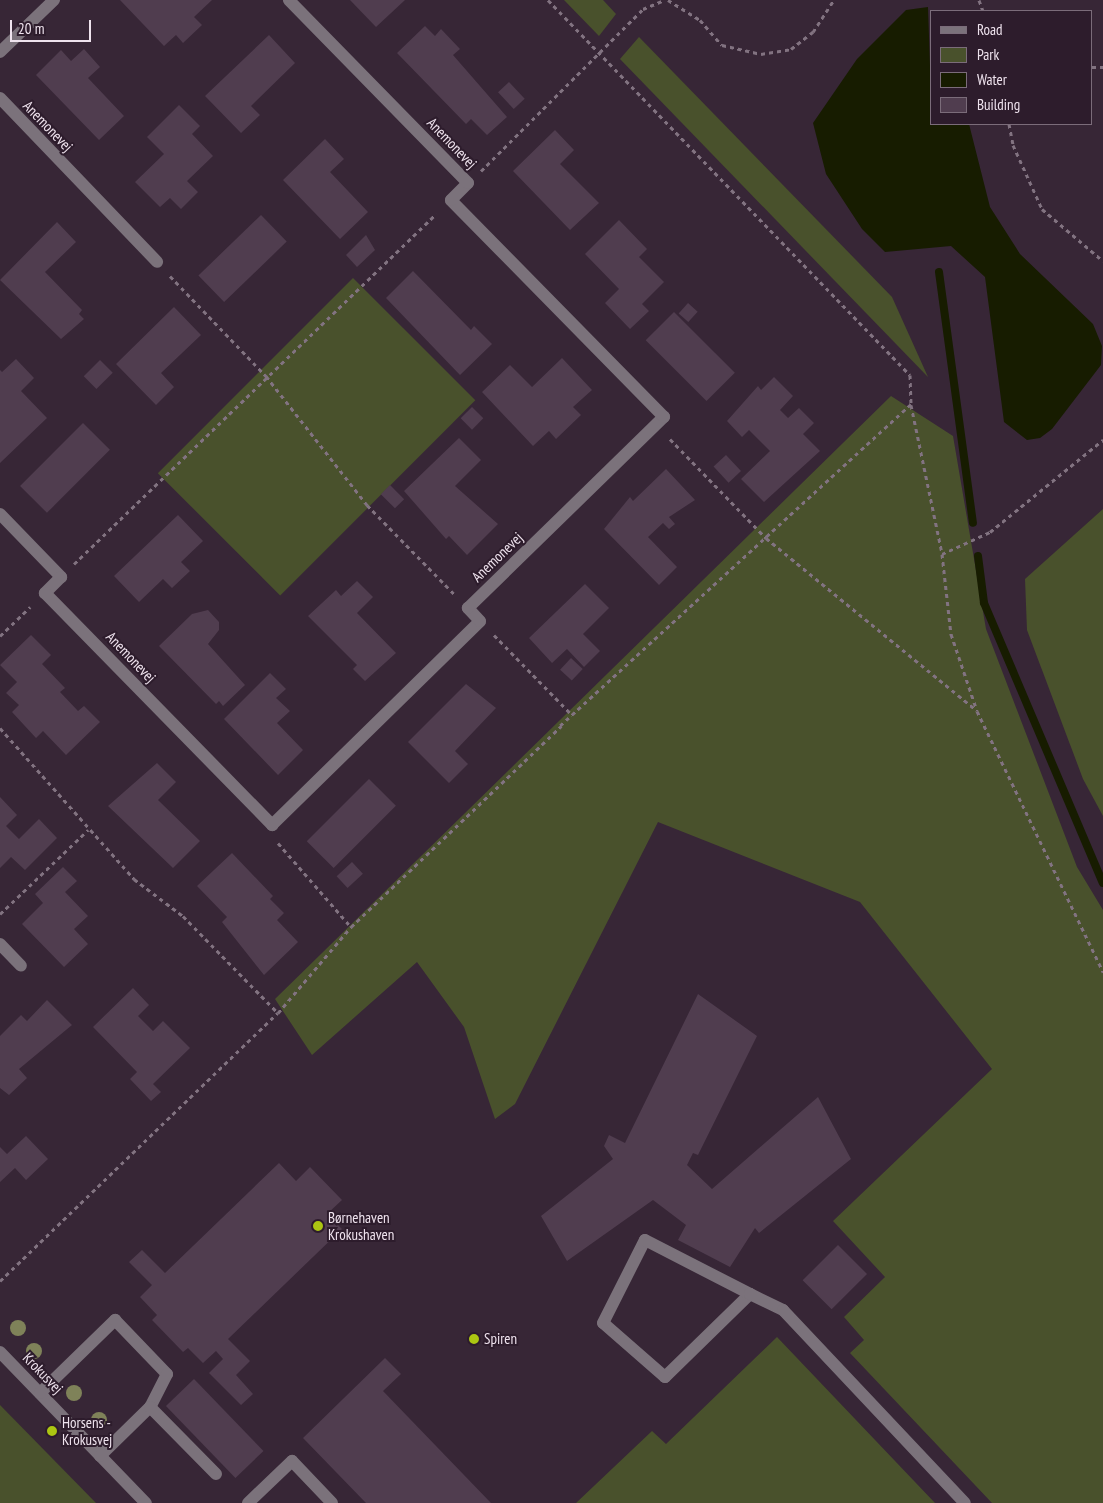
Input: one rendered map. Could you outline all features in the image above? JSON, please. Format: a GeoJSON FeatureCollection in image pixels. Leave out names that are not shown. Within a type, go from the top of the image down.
{"type":"FeatureCollection","features":[{"type":"Feature","properties":{"kind":"street"},"geometry":{"type":"LineString","coordinates":[[0,52],[54,0]]}},
{"type":"Feature","properties":{"kind":"street","name":"Anemonevej"},"geometry":{"type":"LineString","coordinates":[[289,0],[468,183],[451,200]]}},
{"type":"Feature","properties":{"kind":"street","name":"Anemonevej"},"geometry":{"type":"LineString","coordinates":[[0,98],[156,262]]}},
{"type":"Feature","properties":{"kind":"street"},"geometry":{"type":"LineString","coordinates":[[451,200],[664,417],[656,424]]}},
{"type":"Feature","properties":{"kind":"street","name":"Anemonevej"},"geometry":{"type":"LineString","coordinates":[[468,608],[656,424]]}},
{"type":"Feature","properties":{"kind":"street"},"geometry":{"type":"LineString","coordinates":[[0,514],[61,577],[45,593]]}},
{"type":"Feature","properties":{"kind":"street","name":"Anemonevej"},"geometry":{"type":"LineString","coordinates":[[45,593],[272,825]]}},
{"type":"Feature","properties":{"kind":"street"},"geometry":{"type":"LineString","coordinates":[[272,825],[480,621],[468,608]]}},
{"type":"Feature","properties":{"kind":"street"},"geometry":{"type":"LineString","coordinates":[[0,944],[21,966]]}},
{"type":"Feature","properties":{"kind":"street"},"geometry":{"type":"LineString","coordinates":[[750,1294],[665,1377],[603,1323],[645,1240],[783,1310],[965,1503]]}},
{"type":"Feature","properties":{"kind":"street"},"geometry":{"type":"LineString","coordinates":[[40,1393],[115,1320],[167,1374],[150,1407],[100,1456]]}},
{"type":"Feature","properties":{"kind":"street","name":"Krokusvej"},"geometry":{"type":"LineString","coordinates":[[0,1352],[146,1503]]}},
{"type":"Feature","properties":{"kind":"street"},"geometry":{"type":"LineString","coordinates":[[150,1407],[216,1474]]}},
{"type":"Feature","properties":{"kind":"street"},"geometry":{"type":"LineString","coordinates":[[248,1503],[292,1461],[332,1503]]}},
{"type":"Feature","properties":{"kind":"path"},"geometry":{"type":"LineString","coordinates":[[548,0],[910,375],[911,404],[942,554],[951,634],[977,711],[1103,972]]}},
{"type":"Feature","properties":{"kind":"path"},"geometry":{"type":"LineString","coordinates":[[468,183],[601,55],[643,9],[664,0]]}},
{"type":"Feature","properties":{"kind":"path"},"geometry":{"type":"LineString","coordinates":[[668,0],[700,20],[722,45],[761,54],[791,49],[813,32],[834,0]]}},
{"type":"Feature","properties":{"kind":"path"},"geometry":{"type":"LineString","coordinates":[[1010,125],[1013,146],[1042,209],[1103,261]]}},
{"type":"Feature","properties":{"kind":"path"},"geometry":{"type":"LineString","coordinates":[[61,577],[266,376],[451,200]]}},
{"type":"Feature","properties":{"kind":"path"},"geometry":{"type":"LineString","coordinates":[[156,262],[266,376],[367,506],[468,608]]}},
{"type":"Feature","properties":{"kind":"path"},"geometry":{"type":"LineString","coordinates":[[560,726],[911,404]]}},
{"type":"Feature","properties":{"kind":"path"},"geometry":{"type":"LineString","coordinates":[[656,424],[766,538],[977,711]]}},
{"type":"Feature","properties":{"kind":"path"},"geometry":{"type":"LineString","coordinates":[[942,554],[990,532],[1103,440]]}},
{"type":"Feature","properties":{"kind":"path"},"geometry":{"type":"LineString","coordinates":[[0,636],[45,593]]}},
{"type":"Feature","properties":{"kind":"path"},"geometry":{"type":"LineString","coordinates":[[0,1281],[278,1013],[351,928],[572,715],[480,621]]}},
{"type":"Feature","properties":{"kind":"path"},"geometry":{"type":"LineString","coordinates":[[0,728],[48,778],[88,830],[134,879],[183,916],[278,1013]]}},
{"type":"Feature","properties":{"kind":"path"},"geometry":{"type":"LineString","coordinates":[[272,825],[274,838],[351,928]]}},
{"type":"Feature","properties":{"kind":"path"},"geometry":{"type":"LineString","coordinates":[[0,914],[88,830]]}},
{"type":"Feature","properties":{"kind":"green space"},"geometry":{"type":"Polygon","coordinates":[[[564,0],[603,0],[616,14],[599,36],[564,0]]]}},
{"type":"Feature","properties":{"kind":"green space"},"geometry":{"type":"Polygon","coordinates":[[[639,37],[892,297],[928,377],[620,59],[639,37]]]}},
{"type":"Feature","properties":{"kind":"green space"},"geometry":{"type":"Polygon","coordinates":[[[353,278],[475,400],[280,595],[158,473],[353,278]]]}},
{"type":"Feature","properties":{"kind":"green space"},"geometry":{"type":"Polygon","coordinates":[[[891,396],[953,436],[986,629],[1077,867],[1103,910],[1103,1503],[992,1503],[850,1353],[864,1340],[844,1317],[885,1277],[833,1221],[992,1069],[860,902],[658,822],[515,1104],[495,1119],[464,1027],[417,962],[312,1055],[275,999],[891,396]]]}},
{"type":"Feature","properties":{"kind":"green space"},"geometry":{"type":"Polygon","coordinates":[[[1103,509],[1103,816],[1083,779],[1027,630],[1025,579],[1103,509]]]}},
{"type":"Feature","properties":{"kind":"green space"},"geometry":{"type":"Polygon","coordinates":[[[777,1337],[935,1503],[576,1503],[652,1431],[666,1444],[777,1337]]]}},
{"type":"Feature","properties":{"kind":"green space"},"geometry":{"type":"Polygon","coordinates":[[[0,1405],[96,1503],[0,1503],[0,1405]]]}},
{"type":"Feature","properties":{"kind":"water"},"geometry":{"type":"Polygon","coordinates":[[[928,7],[930,125],[969,125],[990,207],[1020,254],[1093,324],[1102,346],[1101,365],[1052,429],[1040,438],[1027,440],[1004,422],[985,277],[951,246],[885,252],[862,229],[826,174],[813,123],[857,59],[906,10],[928,7]]]}},
{"type":"Feature","properties":{"kind":"building"},"geometry":{"type":"Polygon","coordinates":[[[120,0],[212,0],[194,17],[202,25],[183,43],[176,35],[164,46],[120,0]]]}},
{"type":"Feature","properties":{"kind":"building"},"geometry":{"type":"Polygon","coordinates":[[[350,0],[405,0],[376,27],[350,0]]]}},
{"type":"Feature","properties":{"kind":"building"},"geometry":{"type":"Polygon","coordinates":[[[425,26],[435,36],[441,29],[460,49],[453,55],[507,117],[487,135],[471,119],[466,124],[397,53],[425,26]]]}},
{"type":"Feature","properties":{"kind":"building"},"geometry":{"type":"Polygon","coordinates":[[[269,35],[295,63],[251,106],[260,115],[241,133],[205,96],[269,35]]]}},
{"type":"Feature","properties":{"kind":"building"},"geometry":{"type":"Polygon","coordinates":[[[84,49],[100,67],[88,78],[124,116],[99,140],[36,75],[61,50],[71,61],[84,49]]]}},
{"type":"Feature","properties":{"kind":"building"},"geometry":{"type":"Polygon","coordinates":[[[509,82],[525,99],[514,109],[498,92],[509,82]]]}},
{"type":"Feature","properties":{"kind":"building"},"geometry":{"type":"Polygon","coordinates":[[[179,105],[200,126],[192,134],[213,156],[187,181],[198,192],[181,209],[170,198],[160,207],[135,182],[164,154],[147,137],[179,105]]]}},
{"type":"Feature","properties":{"kind":"building"},"geometry":{"type":"Polygon","coordinates":[[[555,130],[574,150],[560,164],[599,203],[570,230],[513,171],[555,130]]]}},
{"type":"Feature","properties":{"kind":"building"},"geometry":{"type":"Polygon","coordinates":[[[325,139],[344,159],[330,172],[368,212],[340,239],[283,180],[325,139]]]}},
{"type":"Feature","properties":{"kind":"building"},"geometry":{"type":"Polygon","coordinates":[[[261,215],[287,242],[224,302],[198,275],[261,215]]]}},
{"type":"Feature","properties":{"kind":"building"},"geometry":{"type":"Polygon","coordinates":[[[619,220],[647,249],[639,257],[664,282],[642,304],[649,311],[630,329],[605,303],[619,289],[585,254],[619,220]]]}},
{"type":"Feature","properties":{"kind":"building"},"geometry":{"type":"Polygon","coordinates":[[[57,222],[76,242],[45,272],[82,310],[79,314],[84,319],[61,339],[0,280],[57,222]]]}},
{"type":"Feature","properties":{"kind":"building"},"geometry":{"type":"Polygon","coordinates":[[[366,235],[375,250],[357,267],[346,255],[366,235]]]}},
{"type":"Feature","properties":{"kind":"building"},"geometry":{"type":"Polygon","coordinates":[[[413,271],[471,330],[474,326],[492,344],[460,375],[386,298],[413,271]]]}},
{"type":"Feature","properties":{"kind":"building"},"geometry":{"type":"Polygon","coordinates":[[[688,303],[698,312],[688,322],[679,313],[688,303]]]}},
{"type":"Feature","properties":{"kind":"building"},"geometry":{"type":"Polygon","coordinates":[[[174,307],[201,335],[161,373],[174,387],[156,405],[116,364],[174,307]]]}},
{"type":"Feature","properties":{"kind":"building"},"geometry":{"type":"Polygon","coordinates":[[[674,312],[735,373],[707,401],[646,340],[674,312]]]}},
{"type":"Feature","properties":{"kind":"building"},"geometry":{"type":"Polygon","coordinates":[[[562,358],[592,390],[573,407],[581,415],[556,439],[549,431],[533,446],[482,392],[510,365],[532,387],[562,358]]]}},
{"type":"Feature","properties":{"kind":"building"},"geometry":{"type":"Polygon","coordinates":[[[16,359],[34,378],[21,391],[47,418],[0,463],[0,370],[2,372],[16,359]]]}},
{"type":"Feature","properties":{"kind":"building"},"geometry":{"type":"Polygon","coordinates":[[[100,360],[113,373],[96,389],[84,376],[100,360]]]}},
{"type":"Feature","properties":{"kind":"building"},"geometry":{"type":"Polygon","coordinates":[[[774,377],[793,396],[780,410],[788,418],[799,408],[814,423],[803,434],[820,451],[764,502],[741,479],[770,451],[749,430],[742,437],[727,421],[758,386],[761,390],[774,377]]]}},
{"type":"Feature","properties":{"kind":"building"},"geometry":{"type":"Polygon","coordinates":[[[472,407],[483,418],[472,430],[461,418],[472,407]]]}},
{"type":"Feature","properties":{"kind":"building"},"geometry":{"type":"Polygon","coordinates":[[[83,423],[110,450],[47,513],[20,486],[83,423]]]}},
{"type":"Feature","properties":{"kind":"building"},"geometry":{"type":"Polygon","coordinates":[[[459,438],[481,460],[455,486],[498,524],[467,555],[449,536],[446,539],[404,491],[459,438]]]}},
{"type":"Feature","properties":{"kind":"building"},"geometry":{"type":"Polygon","coordinates":[[[726,455],[741,471],[729,483],[714,467],[726,455]]]}},
{"type":"Feature","properties":{"kind":"building"},"geometry":{"type":"Polygon","coordinates":[[[666,469],[695,500],[669,517],[675,524],[669,529],[663,523],[648,537],[677,567],[659,585],[604,529],[630,497],[633,501],[666,469]]]}},
{"type":"Feature","properties":{"kind":"building"},"geometry":{"type":"Polygon","coordinates":[[[390,485],[404,499],[395,508],[381,494],[390,485]]]}},
{"type":"Feature","properties":{"kind":"building"},"geometry":{"type":"Polygon","coordinates":[[[178,515],[203,541],[181,562],[190,571],[172,588],[163,579],[139,602],[114,576],[178,515]]]}},
{"type":"Feature","properties":{"kind":"building"},"geometry":{"type":"Polygon","coordinates":[[[357,581],[373,597],[357,613],[396,653],[365,681],[353,669],[357,665],[308,616],[336,590],[341,596],[357,581]]]}},
{"type":"Feature","properties":{"kind":"building"},"geometry":{"type":"Polygon","coordinates":[[[585,584],[609,608],[583,634],[600,651],[584,667],[567,649],[552,663],[529,638],[585,584]]]}},
{"type":"Feature","properties":{"kind":"building"},"geometry":{"type":"Polygon","coordinates":[[[208,610],[219,622],[219,630],[208,644],[245,685],[223,706],[219,701],[216,704],[159,646],[192,614],[208,610]]]}},
{"type":"Feature","properties":{"kind":"building"},"geometry":{"type":"Polygon","coordinates":[[[31,635],[51,655],[42,664],[65,688],[60,692],[78,711],[84,706],[100,722],[66,755],[43,731],[36,738],[12,712],[19,705],[6,693],[17,682],[0,665],[31,635]]]}},
{"type":"Feature","properties":{"kind":"building"},"geometry":{"type":"Polygon","coordinates":[[[571,658],[583,669],[572,681],[560,670],[571,658]]]}},
{"type":"Feature","properties":{"kind":"building"},"geometry":{"type":"Polygon","coordinates":[[[270,673],[286,689],[276,698],[290,711],[277,723],[303,750],[278,775],[224,719],[270,673]]]}},
{"type":"Feature","properties":{"kind":"building"},"geometry":{"type":"Polygon","coordinates":[[[466,684],[496,708],[455,751],[468,764],[449,783],[408,742],[466,684]]]}},
{"type":"Feature","properties":{"kind":"building"},"geometry":{"type":"Polygon","coordinates":[[[157,763],[176,782],[158,800],[200,841],[173,868],[108,806],[157,763]]]}},
{"type":"Feature","properties":{"kind":"building"},"geometry":{"type":"Polygon","coordinates":[[[369,779],[396,806],[334,868],[307,841],[369,779]]]}},
{"type":"Feature","properties":{"kind":"building"},"geometry":{"type":"Polygon","coordinates":[[[0,797],[17,815],[6,826],[19,839],[39,819],[57,838],[25,870],[11,857],[0,868],[0,797]]]}},
{"type":"Feature","properties":{"kind":"building"},"geometry":{"type":"Polygon","coordinates":[[[232,853],[273,896],[270,899],[284,913],[277,920],[298,942],[264,975],[222,922],[227,917],[197,886],[232,853]]]}},
{"type":"Feature","properties":{"kind":"building"},"geometry":{"type":"Polygon","coordinates":[[[352,862],[363,874],[348,888],[337,876],[352,862]]]}},
{"type":"Feature","properties":{"kind":"building"},"geometry":{"type":"Polygon","coordinates":[[[63,867],[77,881],[65,892],[88,916],[74,929],[88,944],[64,967],[22,924],[43,903],[35,894],[63,867]]]}},
{"type":"Feature","properties":{"kind":"building"},"geometry":{"type":"Polygon","coordinates":[[[133,988],[149,1005],[138,1016],[153,1031],[163,1021],[190,1048],[153,1084],[161,1092],[151,1101],[130,1079],[137,1072],[93,1027],[133,988]]]}},
{"type":"Feature","properties":{"kind":"building"},"geometry":{"type":"Polygon","coordinates":[[[698,994],[757,1036],[698,1155],[693,1153],[687,1165],[712,1189],[818,1097],[851,1159],[759,1233],[755,1228],[730,1267],[678,1240],[686,1225],[653,1200],[567,1261],[541,1216],[613,1159],[604,1146],[609,1135],[625,1143],[698,994]]]}},
{"type":"Feature","properties":{"kind":"building"},"geometry":{"type":"Polygon","coordinates":[[[47,1000],[72,1025],[19,1069],[27,1078],[9,1095],[0,1088],[0,1036],[21,1015],[27,1021],[47,1000]]]}},
{"type":"Feature","properties":{"kind":"building"},"geometry":{"type":"Polygon","coordinates":[[[26,1136],[48,1159],[26,1180],[15,1168],[0,1182],[0,1147],[7,1154],[26,1136]]]}},
{"type":"Feature","properties":{"kind":"building"},"geometry":{"type":"Polygon","coordinates":[[[279,1163],[296,1181],[310,1167],[342,1200],[327,1214],[342,1229],[228,1339],[250,1361],[236,1375],[253,1394],[241,1405],[209,1373],[223,1359],[216,1351],[203,1363],[188,1348],[183,1352],[152,1320],[157,1315],[140,1297],[152,1285],[129,1262],[142,1250],[165,1273],[279,1163]]]}},
{"type":"Feature","properties":{"kind":"building"},"geometry":{"type":"Polygon","coordinates":[[[838,1245],[867,1274],[832,1309],[803,1280],[838,1245]]]}},
{"type":"Feature","properties":{"kind":"building"},"geometry":{"type":"Polygon","coordinates":[[[385,1358],[401,1374],[383,1391],[491,1503],[366,1503],[303,1438],[385,1358]]]}},
{"type":"Feature","properties":{"kind":"building"},"geometry":{"type":"Polygon","coordinates":[[[194,1379],[263,1451],[235,1478],[166,1406],[194,1379]]]}},
{"type":"Feature","properties":{"kind":"waterway"},"geometry":{"type":"LineString","coordinates":[[939,272],[973,523]]}},
{"type":"Feature","properties":{"kind":"waterway"},"geometry":{"type":"LineString","coordinates":[[978,556],[984,603],[1103,883]]}},
{"type":"Feature","properties":{"kind":"place","name":"Børnehaven Krokushaven"},"geometry":{"type":"Point","coordinates":[318,1226]}},
{"type":"Feature","properties":{"kind":"place","name":"Spiren"},"geometry":{"type":"Point","coordinates":[474,1339]}},
{"type":"Feature","properties":{"kind":"place","name":"Horsens - Krokusvej"},"geometry":{"type":"Point","coordinates":[52,1431]}}]}
